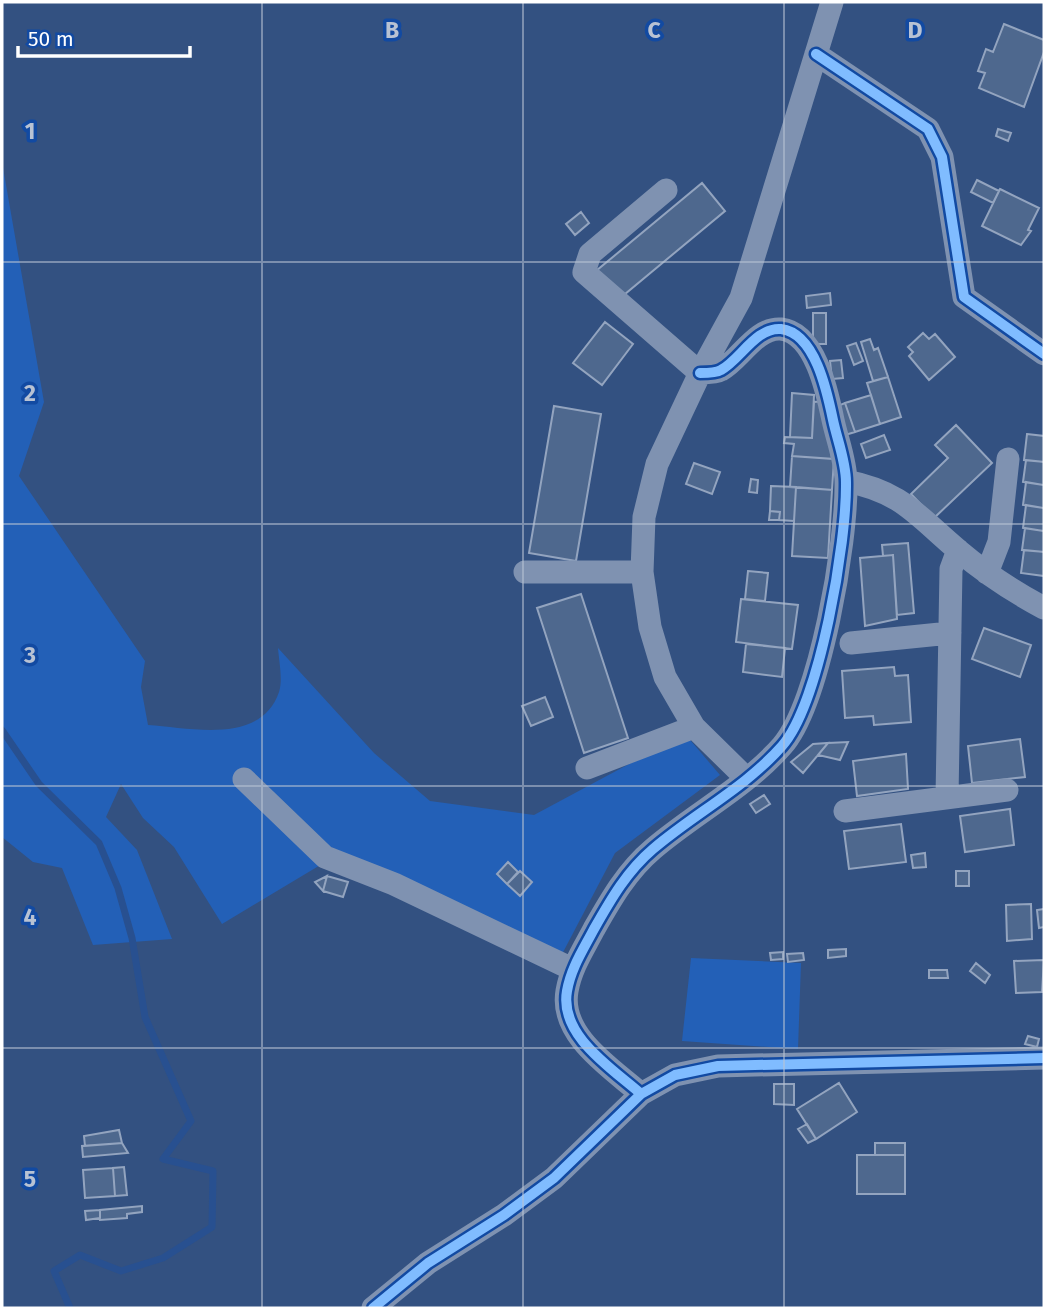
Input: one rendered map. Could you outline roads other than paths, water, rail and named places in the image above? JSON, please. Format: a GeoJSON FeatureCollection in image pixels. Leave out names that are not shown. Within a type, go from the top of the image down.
{"type":"FeatureCollection","features":[{"type":"Feature","properties":{"kind":"street"},"geometry":{"type":"LineString","coordinates":[[747,779],[694,727],[665,677],[650,628],[642,572],[644,517],[657,464],[700,373],[741,298],[832,2]]}},
{"type":"Feature","properties":{"kind":"street"},"geometry":{"type":"LineString","coordinates":[[816,54],[928,129],[942,157],[964,297],[1044,354]]}},
{"type":"Feature","properties":{"kind":"street"},"geometry":{"type":"LineString","coordinates":[[641,1094],[586,1045],[571,1022],[566,995],[572,969],[620,884],[653,849],[747,779],[782,746],[799,722],[824,643],[835,589],[846,481],[830,406],[808,346],[794,332],[777,329],[762,335],[720,371],[700,373],[584,272],[590,254],[666,190]]}},
{"type":"Feature","properties":{"kind":"street"},"geometry":{"type":"LineString","coordinates":[[987,573],[999,542],[1008,459]]}},
{"type":"Feature","properties":{"kind":"street"},"geometry":{"type":"LineString","coordinates":[[846,481],[874,486],[902,500],[987,573],[1044,608]]}},
{"type":"Feature","properties":{"kind":"street"},"geometry":{"type":"LineString","coordinates":[[947,797],[951,569],[958,550]]}},
{"type":"Feature","properties":{"kind":"street"},"geometry":{"type":"LineString","coordinates":[[525,572],[642,572]]}},
{"type":"Feature","properties":{"kind":"street"},"geometry":{"type":"LineString","coordinates":[[851,643],[950,634]]}},
{"type":"Feature","properties":{"kind":"street"},"geometry":{"type":"LineString","coordinates":[[587,768],[694,727]]}},
{"type":"Feature","properties":{"kind":"street"},"geometry":{"type":"LineString","coordinates":[[244,779],[325,857],[394,884],[572,969]]}},
{"type":"Feature","properties":{"kind":"street"},"geometry":{"type":"LineString","coordinates":[[845,811],[1007,790]]}},
{"type":"Feature","properties":{"kind":"street"},"geometry":{"type":"LineString","coordinates":[[373,1308],[428,1264],[504,1216],[554,1178],[641,1094],[675,1075],[718,1066],[1044,1058]]}},
{"type":"Feature","properties":{"kind":"waterway"},"geometry":{"type":"LineString","coordinates":[[2,730],[39,784],[99,843],[118,888],[132,938],[145,1017],[191,1121],[163,1159],[213,1171],[212,1227],[163,1258],[121,1271],[80,1255],[54,1271],[70,1308]]}}]}
